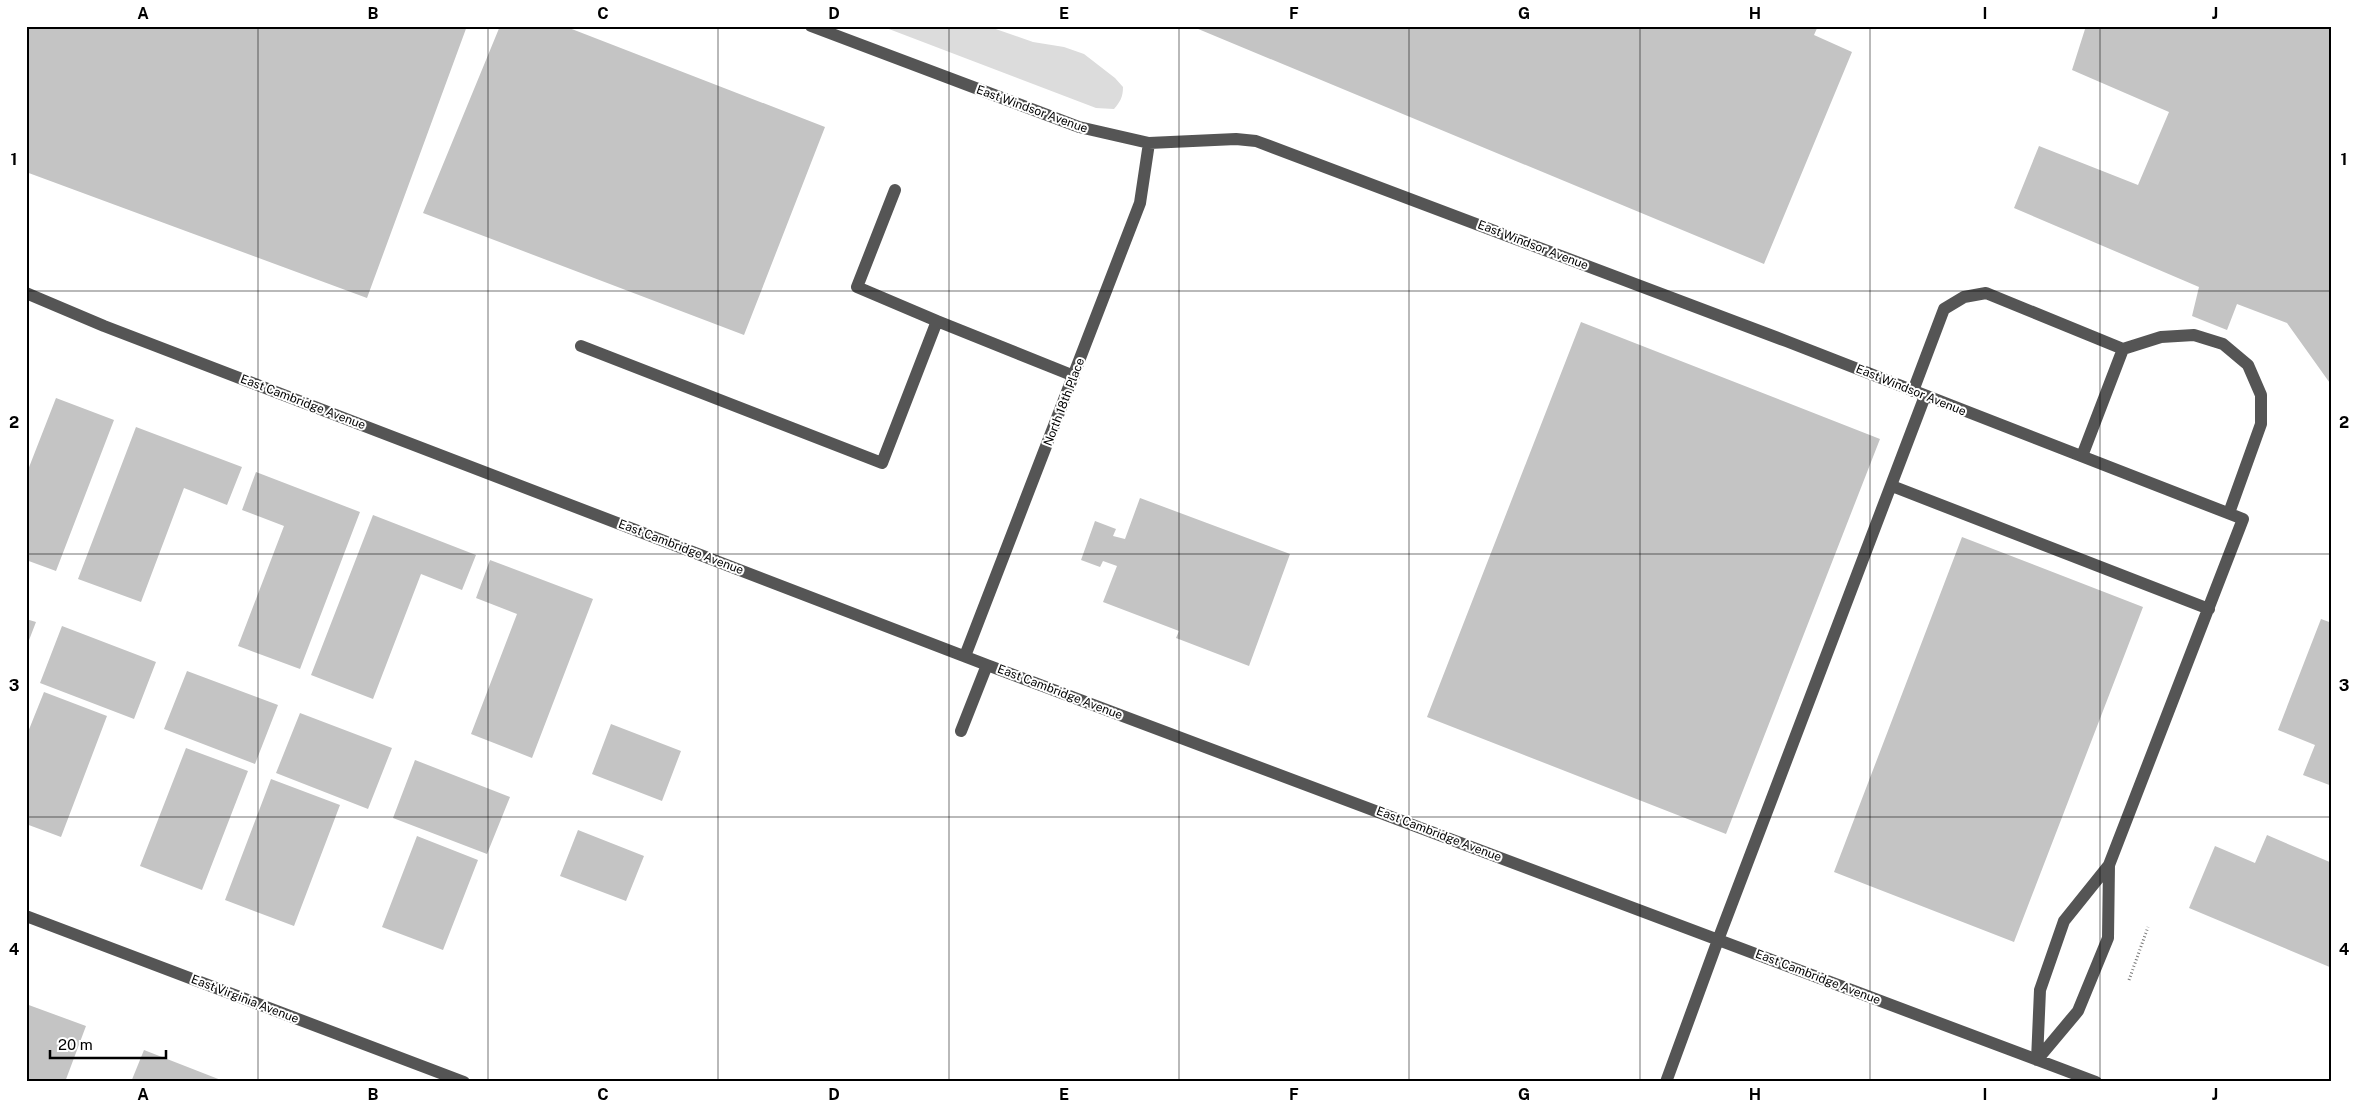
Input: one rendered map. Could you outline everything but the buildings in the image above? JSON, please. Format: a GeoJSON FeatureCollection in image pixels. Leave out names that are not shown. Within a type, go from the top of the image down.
{"type":"FeatureCollection","features":[{"type":"Feature","properties":{"kind":"street","name":"East Windsor Avenue"},"geometry":{"type":"LineString","coordinates":[[811,26],[1079,127],[1150,143],[1236,139],[1256,141],[1786,340],[1925,396],[2229,513],[2243,519],[2209,609]]}},
{"type":"Feature","properties":{"kind":"street","name":"North 18th Place"},"geometry":{"type":"LineString","coordinates":[[965,656],[1140,203],[1150,143]]}},
{"type":"Feature","properties":{"kind":"street"},"geometry":{"type":"LineString","coordinates":[[895,190],[857,287],[1074,376]]}},
{"type":"Feature","properties":{"kind":"street","name":"East Cambridge Avenue"},"geometry":{"type":"LineString","coordinates":[[26,293],[113,329],[988,665],[2096,1082]]}},
{"type":"Feature","properties":{"kind":"street"},"geometry":{"type":"LineString","coordinates":[[1913,391],[1944,309],[1964,297],[1986,293],[2123,349],[2162,337],[2194,335],[2223,344],[2248,364],[2261,395],[2261,424],[2252,455],[2229,513]]}},
{"type":"Feature","properties":{"kind":"street"},"geometry":{"type":"LineString","coordinates":[[581,346],[882,463],[937,321]]}},
{"type":"Feature","properties":{"kind":"street"},"geometry":{"type":"LineString","coordinates":[[2082,456],[2123,349]]}},
{"type":"Feature","properties":{"kind":"street"},"geometry":{"type":"LineString","coordinates":[[1666,1082],[1718,940],[1925,396]]}},
{"type":"Feature","properties":{"kind":"street"},"geometry":{"type":"LineString","coordinates":[[1892,486],[2209,609],[2109,865],[2064,922],[2040,990],[2038,1060]]}},
{"type":"Feature","properties":{"kind":"street"},"geometry":{"type":"LineString","coordinates":[[961,731],[988,665]]}},
{"type":"Feature","properties":{"kind":"street"},"geometry":{"type":"LineString","coordinates":[[2038,1060],[2078,1011],[2108,938],[2109,865]]}},
{"type":"Feature","properties":{"kind":"street","name":"East Virginia Avenue"},"geometry":{"type":"LineString","coordinates":[[26,916],[464,1082]]}},
{"type":"Feature","properties":{"kind":"path"},"geometry":{"type":"LineString","coordinates":[[2129,980],[2148,927]]}},
{"type":"Feature","properties":{"kind":"shaded area"},"geometry":{"type":"Polygon","coordinates":[[[881,26],[987,26],[1033,42],[1064,47],[1084,54],[1115,78],[1123,87],[1122,97],[1114,109],[1096,108],[881,26]]]}}]}
